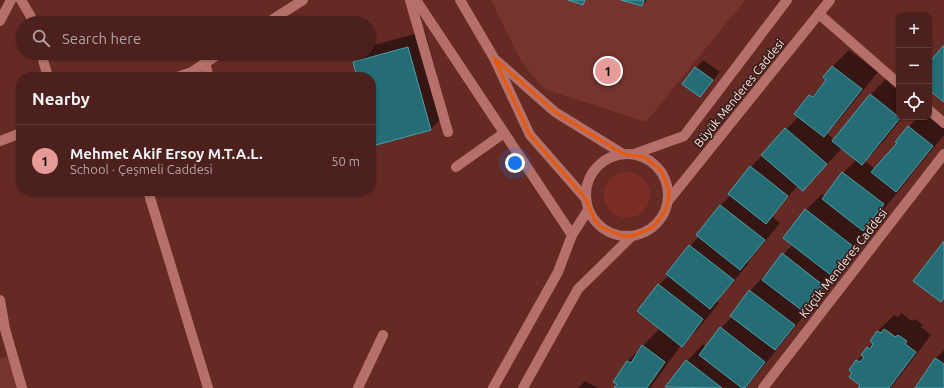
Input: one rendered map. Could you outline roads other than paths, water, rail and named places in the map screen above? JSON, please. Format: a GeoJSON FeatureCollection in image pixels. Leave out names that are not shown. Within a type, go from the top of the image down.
{"type":"FeatureCollection","features":[{"type":"Feature","properties":{"kind":"street"},"geometry":{"type":"LineString","coordinates":[[0,21],[11,0]]}},
{"type":"Feature","properties":{"kind":"street"},"geometry":{"type":"LineString","coordinates":[[21,0],[30,16]]}},
{"type":"Feature","properties":{"kind":"street"},"geometry":{"type":"LineString","coordinates":[[278,16],[303,0]]}},
{"type":"Feature","properties":{"kind":"street"},"geometry":{"type":"LineString","coordinates":[[410,0],[448,132]]}},
{"type":"Feature","properties":{"kind":"street"},"geometry":{"type":"LineString","coordinates":[[416,0],[572,235]]}},
{"type":"Feature","properties":{"kind":"street"},"geometry":{"type":"LineString","coordinates":[[460,0],[494,58],[530,135],[586,199]]}},
{"type":"Feature","properties":{"kind":"street","name":"Büyük Menderes Caddesi"},"geometry":{"type":"LineString","coordinates":[[634,154],[684,136],[788,0]]}},
{"type":"Feature","properties":{"kind":"street","name":"Büyük Menderes Caddesi"},"geometry":{"type":"LineString","coordinates":[[668,201],[830,0]]}},
{"type":"Feature","properties":{"kind":"street"},"geometry":{"type":"LineString","coordinates":[[819,14],[896,81]]}},
{"type":"Feature","properties":{"kind":"street"},"geometry":{"type":"LineString","coordinates":[[494,58],[554,112],[623,154]]}},
{"type":"Feature","properties":{"kind":"street"},"geometry":{"type":"LineString","coordinates":[[43,60],[47,72]]}},
{"type":"Feature","properties":{"kind":"street"},"geometry":{"type":"LineString","coordinates":[[192,72],[210,60]]}},
{"type":"Feature","properties":{"kind":"street"},"geometry":{"type":"LineString","coordinates":[[205,63],[208,72]]}},
{"type":"Feature","properties":{"kind":"street"},"geometry":{"type":"LineString","coordinates":[[932,113],[944,123]]}},
{"type":"Feature","properties":{"kind":"street"},"geometry":{"type":"LineString","coordinates":[[456,167],[504,133]]}},
{"type":"Feature","properties":{"kind":"street"},"geometry":{"type":"LineString","coordinates":[[0,141],[16,135]]}},
{"type":"Feature","properties":{"kind":"street"},"geometry":{"type":"LineString","coordinates":[[523,388],[578,288],[632,236],[652,228],[666,212],[668,201],[666,180],[661,170],[654,162],[634,154],[623,154],[603,161],[595,169],[588,183],[586,199],[588,210],[601,227],[610,233],[632,236]]}},
{"type":"Feature","properties":{"kind":"street","name":"Küçük Menderes Caddesi"},"geometry":{"type":"LineString","coordinates":[[763,388],[944,154]]}},
{"type":"Feature","properties":{"kind":"street"},"geometry":{"type":"LineString","coordinates":[[150,196],[208,388]]}},
{"type":"Feature","properties":{"kind":"street"},"geometry":{"type":"LineString","coordinates":[[493,388],[558,272],[572,235],[588,210]]}},
{"type":"Feature","properties":{"kind":"street"},"geometry":{"type":"LineString","coordinates":[[0,300],[3,329],[22,388]]}},
{"type":"Feature","properties":{"kind":"street"},"geometry":{"type":"LineString","coordinates":[[358,388],[383,335]]}},
{"type":"Feature","properties":{"kind":"place","name":"Mehmet Akif Ersoy M.T.A.L."},"geometry":{"type":"Point","coordinates":[608,71]}}]}
